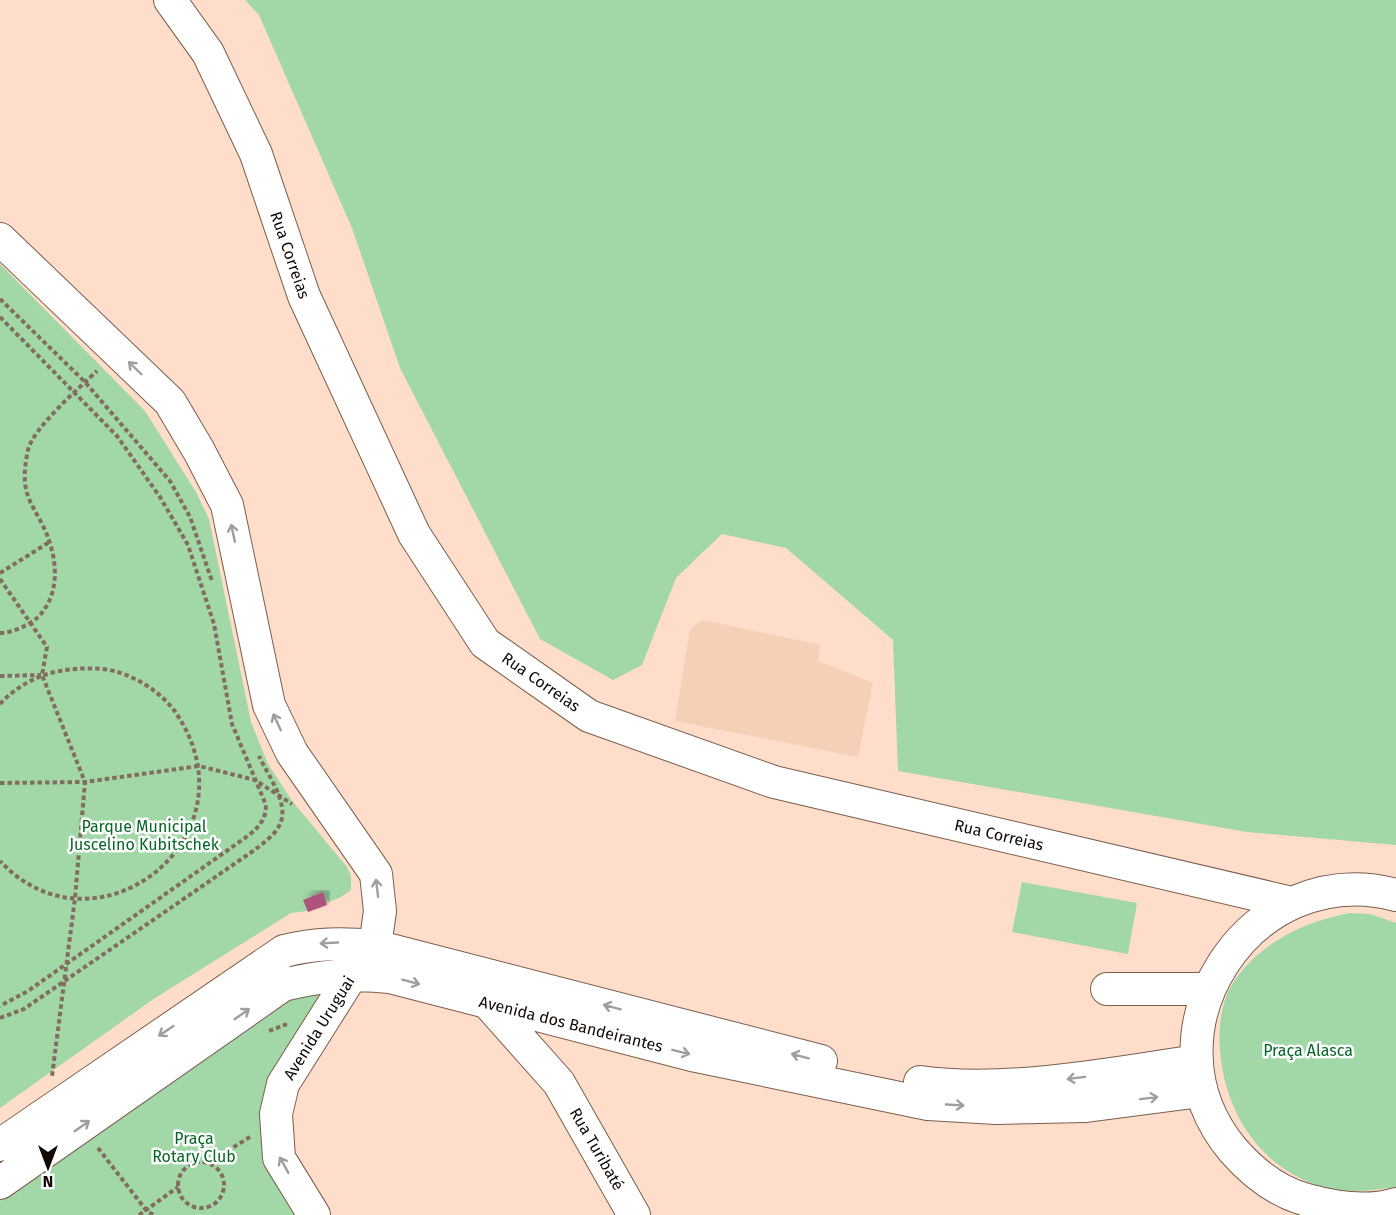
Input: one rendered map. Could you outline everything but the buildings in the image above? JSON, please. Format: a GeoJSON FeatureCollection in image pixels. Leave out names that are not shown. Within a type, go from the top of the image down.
{"type":"FeatureCollection","features":[{"type":"Feature","properties":{"kind":"street","name":"Rua Correias"},"geometry":{"type":"LineString","coordinates":[[170,0],[208,53],[256,154],[304,296],[414,534],[485,643],[589,716],[774,782],[1292,903]]}},
{"type":"Feature","properties":{"kind":"street"},"geometry":{"type":"LineString","coordinates":[[0,239],[170,402],[199,451],[226,505],[269,705],[292,753],[376,874],[380,911],[375,946]]}},
{"type":"Feature","properties":{"kind":"street"},"geometry":{"type":"LineString","coordinates":[[1396,895],[1377,890],[1334,891],[1292,903],[1250,931],[1228,954],[1208,989],[1198,1024],[1196,1060],[1202,1092],[1220,1135],[1251,1170],[1291,1196],[1336,1209],[1383,1208],[1396,1204]]}},
{"type":"Feature","properties":{"kind":"street","name":"Avenida dos Bandeirantes"},"geometry":{"type":"LineString","coordinates":[[0,1146],[284,951],[334,942],[375,946],[860,1071],[930,1083],[988,1084],[1063,1080],[1196,1060]]}},
{"type":"Feature","properties":{"kind":"street","name":"Avenida Uruguai"},"geometry":{"type":"LineString","coordinates":[[314,1215],[279,1158],[276,1114],[283,1084],[353,973],[375,946]]}},
{"type":"Feature","properties":{"kind":"street","name":"Avenida dos Bandeirantes"},"geometry":{"type":"LineString","coordinates":[[0,1183],[284,985],[321,976],[353,973],[390,976],[562,1023],[692,1055],[928,1104],[996,1108],[1086,1106],[1202,1092]]}},
{"type":"Feature","properties":{"kind":"street"},"geometry":{"type":"LineString","coordinates":[[1107,989],[1208,989]]}},
{"type":"Feature","properties":{"kind":"street","name":"Rua Turibaté"},"geometry":{"type":"LineString","coordinates":[[487,1002],[559,1083]]}},
{"type":"Feature","properties":{"kind":"street","name":"Rua Turibaté"},"geometry":{"type":"LineString","coordinates":[[562,1023],[551,1040],[548,1053],[559,1083],[634,1215]]}},
{"type":"Feature","properties":{"kind":"path"},"geometry":{"type":"LineString","coordinates":[[0,299],[85,382],[170,481],[190,517],[214,589]]}},
{"type":"Feature","properties":{"kind":"path"},"geometry":{"type":"LineString","coordinates":[[0,317],[117,436],[160,497],[188,545],[214,624],[232,724],[266,806],[266,817],[261,825],[28,991],[0,1006]]}},
{"type":"Feature","properties":{"kind":"path"},"geometry":{"type":"LineString","coordinates":[[0,633],[32,623],[45,610],[54,591],[55,565],[43,525],[30,504],[24,482],[28,447],[59,406],[85,382]]}},
{"type":"Feature","properties":{"kind":"path"},"geometry":{"type":"LineString","coordinates":[[0,573],[48,543]]}},
{"type":"Feature","properties":{"kind":"path"},"geometry":{"type":"LineString","coordinates":[[0,579],[47,647],[42,675],[85,782],[75,898],[51,1083]]}},
{"type":"Feature","properties":{"kind":"path"},"geometry":{"type":"LineString","coordinates":[[0,676],[42,675],[76,667],[111,670],[143,683],[170,705],[189,733],[199,766],[199,801],[189,834],[169,862],[142,883],[110,896],[75,898],[42,891],[11,874],[0,861]]}},
{"type":"Feature","properties":{"kind":"path"},"geometry":{"type":"LineString","coordinates":[[0,704],[11,692],[42,675]]}},
{"type":"Feature","properties":{"kind":"path"},"geometry":{"type":"LineString","coordinates":[[0,1018],[24,1009],[64,982],[256,849],[279,828],[283,817],[280,798],[256,749]]}},
{"type":"Feature","properties":{"kind":"path"},"geometry":{"type":"LineString","coordinates":[[0,783],[85,782],[199,766],[255,780],[280,798]]}},
{"type":"Feature","properties":{"kind":"path"},"geometry":{"type":"LineString","coordinates":[[289,1032],[294,1022]]}},
{"type":"Feature","properties":{"kind":"path"},"geometry":{"type":"LineString","coordinates":[[208,1163],[257,1132]]}},
{"type":"Feature","properties":{"kind":"path"},"geometry":{"type":"LineString","coordinates":[[94,1143],[146,1210],[153,1215]]}},
{"type":"Feature","properties":{"kind":"path"},"geometry":{"type":"LineString","coordinates":[[200,1162],[208,1163],[219,1171],[224,1185],[219,1200],[213,1205],[198,1208],[190,1206],[180,1195],[178,1187],[182,1173],[187,1167],[200,1162]]}},
{"type":"Feature","properties":{"kind":"path"},"geometry":{"type":"LineString","coordinates":[[139,1215],[178,1187]]}},
{"type":"Feature","properties":{"kind":"shaded area"},"geometry":{"type":"Polygon","coordinates":[[[703,620],[820,645],[818,661],[873,683],[858,757],[675,721],[690,629],[703,620]]]}},
{"type":"Feature","properties":{"kind":"green space"},"geometry":{"type":"Polygon","coordinates":[[[245,0],[1396,0],[1396,845],[1247,832],[898,771],[893,640],[786,548],[722,534],[676,578],[642,665],[613,680],[540,639],[400,368],[352,228],[259,15],[245,0]]]}},
{"type":"Feature","properties":{"kind":"green space","name":"Parque Municipal Juscelino Kubitschek"},"geometry":{"type":"Polygon","coordinates":[[[0,264],[145,411],[196,492],[209,519],[251,722],[268,764],[293,802],[347,867],[351,876],[351,890],[341,897],[307,911],[291,913],[155,998],[0,1108],[0,264]]]}},
{"type":"Feature","properties":{"kind":"green space"},"geometry":{"type":"Polygon","coordinates":[[[1022,882],[1137,903],[1128,954],[1012,932],[1022,882]]]}},
{"type":"Feature","properties":{"kind":"green space","name":"Praça Alasca"},"geometry":{"type":"Polygon","coordinates":[[[1350,913],[1370,914],[1396,923],[1396,1187],[1377,1190],[1338,1190],[1319,1186],[1298,1177],[1263,1151],[1249,1134],[1229,1095],[1220,1051],[1220,1022],[1224,1003],[1232,985],[1248,964],[1273,943],[1302,927],[1350,913]]]}},
{"type":"Feature","properties":{"kind":"green space","name":"Praça Rotary Club"},"geometry":{"type":"Polygon","coordinates":[[[312,993],[318,996],[319,1003],[274,1086],[263,1120],[263,1145],[269,1166],[295,1215],[0,1215],[0,1201],[289,997],[312,993]]]}}]}
